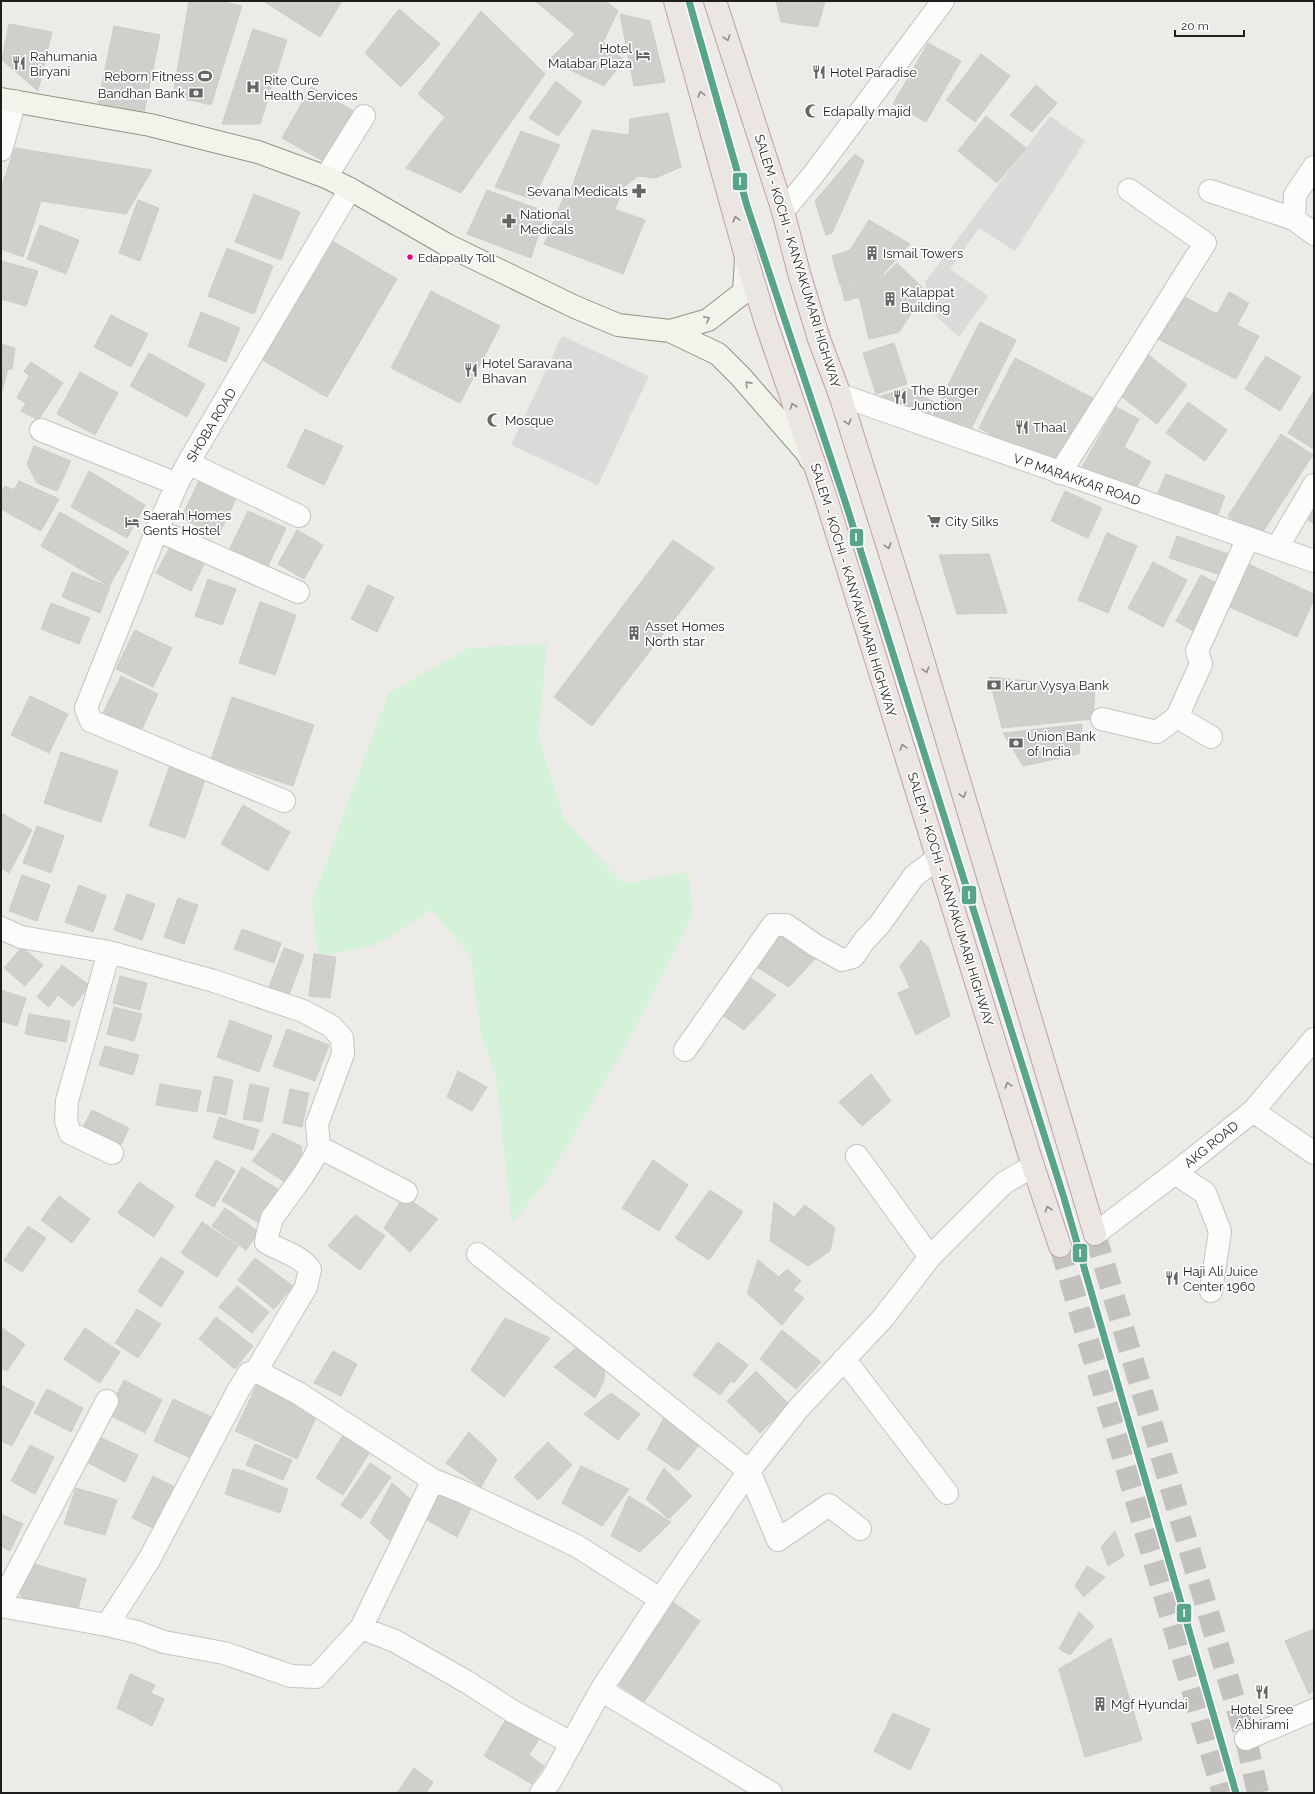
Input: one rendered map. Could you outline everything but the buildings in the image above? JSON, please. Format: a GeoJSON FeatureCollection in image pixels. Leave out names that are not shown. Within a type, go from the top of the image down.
{"type":"FeatureCollection","features":[{"type":"Feature","properties":{"kind":"highway","name":"SALEM - KOCHI - KANYAKUMARI HIGHWAY"},"geometry":{"type":"LineString","coordinates":[[676,1],[746,257],[792,401],[825,495],[1033,1166],[1060,1246]]}},
{"type":"Feature","properties":{"kind":"highway","name":"SALEM - KOCHI - KANYAKUMARI HIGHWAY"},"geometry":{"type":"LineString","coordinates":[[715,1],[783,211],[799,273],[819,339],[840,395],[911,620],[1095,1234]]}},
{"type":"Feature","properties":{"kind":"main road"},"geometry":{"type":"LineString","coordinates":[[8,100],[150,125],[258,152],[326,177],[350,189],[447,245],[575,307],[618,325],[670,331],[718,354],[741,376],[808,454],[825,495]]}},
{"type":"Feature","properties":{"kind":"main road"},"geometry":{"type":"LineString","coordinates":[[670,331],[708,320],[744,292],[746,257]]}},
{"type":"Feature","properties":{"kind":"street"},"geometry":{"type":"LineString","coordinates":[[783,211],[818,169],[943,1]]}},
{"type":"Feature","properties":{"kind":"street"},"geometry":{"type":"LineString","coordinates":[[1,150],[8,100]]}},
{"type":"Feature","properties":{"kind":"street"},"geometry":{"type":"LineString","coordinates":[[326,177],[364,116]]}},
{"type":"Feature","properties":{"kind":"street"},"geometry":{"type":"LineString","coordinates":[[1294,219],[1295,195],[1314,167]]}},
{"type":"Feature","properties":{"kind":"street","name":"SHOBA ROAD"},"geometry":{"type":"LineString","coordinates":[[284,801],[91,721],[86,708],[156,530],[176,484],[350,189]]}},
{"type":"Feature","properties":{"kind":"street"},"geometry":{"type":"LineString","coordinates":[[1060,473],[1205,243],[1129,190]]}},
{"type":"Feature","properties":{"kind":"street"},"geometry":{"type":"LineString","coordinates":[[1210,191],[1294,219],[1314,234]]}},
{"type":"Feature","properties":{"kind":"street","name":"V P MARAKKAR ROAD"},"geometry":{"type":"LineString","coordinates":[[840,395],[1314,561]]}},
{"type":"Feature","properties":{"kind":"street"},"geometry":{"type":"LineString","coordinates":[[41,430],[176,484]]}},
{"type":"Feature","properties":{"kind":"street"},"geometry":{"type":"LineString","coordinates":[[188,463],[299,516]]}},
{"type":"Feature","properties":{"kind":"street"},"geometry":{"type":"LineString","coordinates":[[1278,548],[1314,485]]}},
{"type":"Feature","properties":{"kind":"street"},"geometry":{"type":"LineString","coordinates":[[156,530],[298,592]]}},
{"type":"Feature","properties":{"kind":"street"},"geometry":{"type":"LineString","coordinates":[[1102,719],[1157,732],[1177,717],[1201,664],[1197,651],[1248,538]]}},
{"type":"Feature","properties":{"kind":"street"},"geometry":{"type":"LineString","coordinates":[[1177,717],[1211,737]]}},
{"type":"Feature","properties":{"kind":"street"},"geometry":{"type":"LineString","coordinates":[[686,1050],[773,925],[786,925],[815,945],[842,960],[853,957],[880,924],[914,876],[938,858]]}},
{"type":"Feature","properties":{"kind":"street"},"geometry":{"type":"LineString","coordinates":[[1,928],[21,937],[109,952],[214,981],[295,1008],[331,1026],[342,1038],[343,1054],[320,1112],[317,1124],[319,1147],[302,1178],[272,1218],[266,1236],[266,1242],[294,1255],[304,1262],[310,1269],[306,1287],[256,1371],[249,1373],[239,1389],[148,1560],[107,1626]]}},
{"type":"Feature","properties":{"kind":"street"},"geometry":{"type":"LineString","coordinates":[[109,952],[66,1101],[66,1121],[70,1133],[112,1153]]}},
{"type":"Feature","properties":{"kind":"street","name":"AKG ROAD"},"geometry":{"type":"LineString","coordinates":[[1095,1234],[1253,1111],[1314,1039]]}},
{"type":"Feature","properties":{"kind":"street"},"geometry":{"type":"LineString","coordinates":[[1253,1111],[1314,1153]]}},
{"type":"Feature","properties":{"kind":"street"},"geometry":{"type":"LineString","coordinates":[[319,1147],[406,1192]]}},
{"type":"Feature","properties":{"kind":"street"},"geometry":{"type":"LineString","coordinates":[[857,1156],[930,1257]]}},
{"type":"Feature","properties":{"kind":"street"},"geometry":{"type":"LineString","coordinates":[[541,1793],[550,1780],[601,1690],[660,1599],[749,1471],[798,1409],[883,1318],[930,1257],[1004,1183],[1033,1166]]}},
{"type":"Feature","properties":{"kind":"street"},"geometry":{"type":"LineString","coordinates":[[1175,1173],[1205,1193],[1220,1232],[1211,1291]]}},
{"type":"Feature","properties":{"kind":"street"},"geometry":{"type":"LineString","coordinates":[[478,1254],[749,1471],[778,1540],[829,1505],[860,1529]]}},
{"type":"Feature","properties":{"kind":"street"},"geometry":{"type":"LineString","coordinates":[[844,1359],[947,1493]]}},
{"type":"Feature","properties":{"kind":"street"},"geometry":{"type":"LineString","coordinates":[[256,1371],[298,1393],[433,1480],[463,1492],[577,1546],[660,1599]]}},
{"type":"Feature","properties":{"kind":"street"},"geometry":{"type":"LineString","coordinates":[[1,1603],[107,1401]]}},
{"type":"Feature","properties":{"kind":"street"},"geometry":{"type":"LineString","coordinates":[[1,1606],[137,1632],[164,1642],[224,1653],[291,1676],[316,1677],[361,1628],[433,1480]]}},
{"type":"Feature","properties":{"kind":"street"},"geometry":{"type":"LineString","coordinates":[[361,1628],[395,1641],[467,1682],[512,1711],[571,1743]]}},
{"type":"Feature","properties":{"kind":"street"},"geometry":{"type":"LineString","coordinates":[[601,1690],[771,1793]]}},
{"type":"Feature","properties":{"kind":"street"},"geometry":{"type":"LineString","coordinates":[[1246,1739],[1314,1710]]}},
{"type":"Feature","properties":{"kind":"shaded area"},"geometry":{"type":"Polygon","coordinates":[[[1050,116],[1085,141],[1015,251],[979,228],[950,269],[988,296],[959,337],[931,311],[925,282],[1050,116]]]}},
{"type":"Feature","properties":{"kind":"shaded area"},"geometry":{"type":"Polygon","coordinates":[[[562,336],[649,376],[598,485],[511,445],[562,336]]]}},
{"type":"Feature","properties":{"kind":"green space"},"geometry":{"type":"Polygon","coordinates":[[[547,644],[538,736],[564,819],[623,884],[688,872],[693,914],[636,1027],[590,1107],[546,1181],[512,1223],[496,1077],[481,1035],[471,957],[432,910],[375,945],[318,956],[312,902],[389,693],[468,648],[547,644]]]}},
{"type":"Feature","properties":{"kind":"tunnel"},"geometry":{"type":"LineString","coordinates":[[1095,1234],[1246,1739],[1258,1793]]}},
{"type":"Feature","properties":{"kind":"tunnel"},"geometry":{"type":"LineString","coordinates":[[1060,1246],[1223,1793]]}},
{"type":"Feature","properties":{"kind":"transit line","name":"I"},"geometry":{"type":"LineString","coordinates":[[689,1],[747,206],[845,501],[1064,1198],[1236,1793]]}},
{"type":"Feature","properties":{"kind":"place","name":"Hotel Malabar Plaza"},"geometry":{"type":"Point","coordinates":[643,55]}},
{"type":"Feature","properties":{"kind":"place","name":"Rahumania Biryani"},"geometry":{"type":"Point","coordinates":[19,63]}},
{"type":"Feature","properties":{"kind":"place","name":"Hotel Paradise"},"geometry":{"type":"Point","coordinates":[819,72]}},
{"type":"Feature","properties":{"kind":"place","name":"Reborn Fitness"},"geometry":{"type":"Point","coordinates":[205,76]}},
{"type":"Feature","properties":{"kind":"place","name":"Rite Cure Health Services"},"geometry":{"type":"Point","coordinates":[253,87]}},
{"type":"Feature","properties":{"kind":"place","name":"Bandhan Bank"},"geometry":{"type":"Point","coordinates":[196,93]}},
{"type":"Feature","properties":{"kind":"place","name":"Edapally majid"},"geometry":{"type":"Point","coordinates":[812,111]}},
{"type":"Feature","properties":{"kind":"place","name":"Sevana Medicals"},"geometry":{"type":"Point","coordinates":[639,191]}},
{"type":"Feature","properties":{"kind":"place","name":"National Medicals"},"geometry":{"type":"Point","coordinates":[509,221]}},
{"type":"Feature","properties":{"kind":"place","name":"Ismail Towers"},"geometry":{"type":"Point","coordinates":[872,253]}},
{"type":"Feature","properties":{"kind":"place","name":"Edappally Toll"},"geometry":{"type":"Point","coordinates":[410,257]}},
{"type":"Feature","properties":{"kind":"place","name":"Kalappat Building"},"geometry":{"type":"Point","coordinates":[890,299]}},
{"type":"Feature","properties":{"kind":"place","name":"Hotel Saravana Bhavan"},"geometry":{"type":"Point","coordinates":[471,370]}},
{"type":"Feature","properties":{"kind":"place","name":"The Burger Junction"},"geometry":{"type":"Point","coordinates":[900,397]}},
{"type":"Feature","properties":{"kind":"place","name":"Mosque"},"geometry":{"type":"Point","coordinates":[494,420]}},
{"type":"Feature","properties":{"kind":"place","name":"Thaal"},"geometry":{"type":"Point","coordinates":[1022,427]}},
{"type":"Feature","properties":{"kind":"place","name":"City Silks"},"geometry":{"type":"Point","coordinates":[934,521]}},
{"type":"Feature","properties":{"kind":"place","name":"Saerah Homes Gents Hostel"},"geometry":{"type":"Point","coordinates":[132,522]}},
{"type":"Feature","properties":{"kind":"place","name":"Asset Homes North star"},"geometry":{"type":"Point","coordinates":[634,633]}},
{"type":"Feature","properties":{"kind":"place","name":"Karur Vysya Bank"},"geometry":{"type":"Point","coordinates":[994,685]}},
{"type":"Feature","properties":{"kind":"place","name":"Union Bank of India"},"geometry":{"type":"Point","coordinates":[1016,743]}},
{"type":"Feature","properties":{"kind":"place","name":"Haji Ali Juice Center 1960"},"geometry":{"type":"Point","coordinates":[1172,1278]}},
{"type":"Feature","properties":{"kind":"place","name":"Hotel Sree Abhirami"},"geometry":{"type":"Point","coordinates":[1262,1692]}},
{"type":"Feature","properties":{"kind":"place","name":"Mgf Hyundai"},"geometry":{"type":"Point","coordinates":[1100,1704]}}]}
